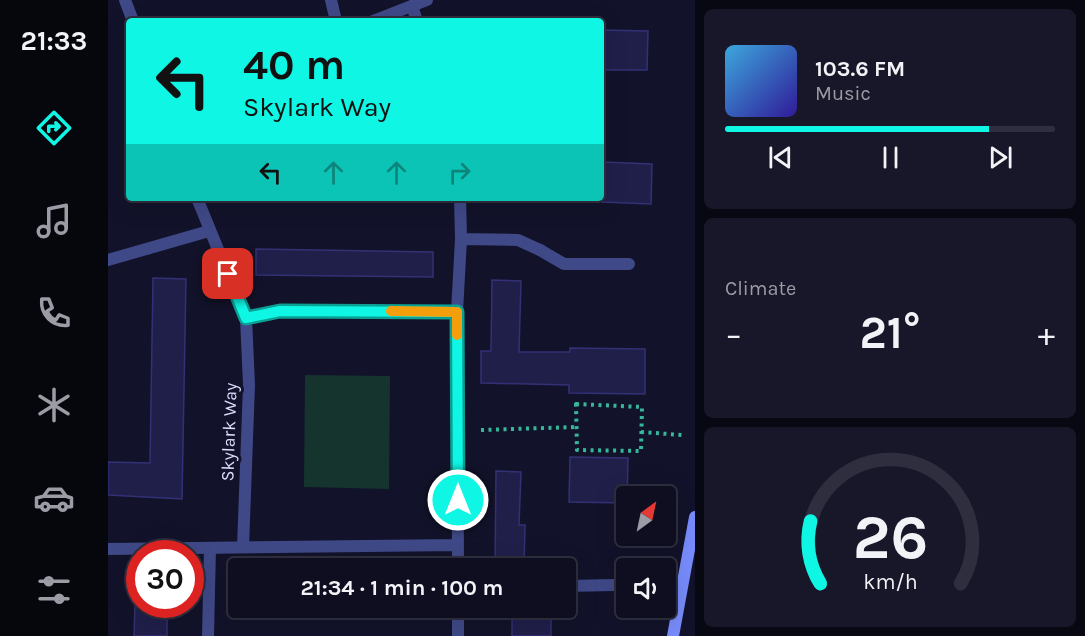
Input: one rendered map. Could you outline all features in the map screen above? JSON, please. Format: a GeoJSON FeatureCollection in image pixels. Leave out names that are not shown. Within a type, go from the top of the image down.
{"type":"FeatureCollection","features":[{"type":"Feature","properties":{"kind":"main road"},"geometry":{"type":"LineString","coordinates":[[673,636],[695,517]]}},
{"type":"Feature","properties":{"kind":"street"},"geometry":{"type":"LineString","coordinates":[[125,0],[132,18]]}},
{"type":"Feature","properties":{"kind":"street"},"geometry":{"type":"LineString","coordinates":[[331,0],[335,18]]}},
{"type":"Feature","properties":{"kind":"street"},"geometry":{"type":"LineString","coordinates":[[381,18],[427,0]]}},
{"type":"Feature","properties":{"kind":"street"},"geometry":{"type":"LineString","coordinates":[[412,6],[416,18]]}},
{"type":"Feature","properties":{"kind":"street","name":"Skylark Way"},"geometry":{"type":"LineString","coordinates":[[198,201],[246,318],[249,385],[243,547]]}},
{"type":"Feature","properties":{"kind":"street"},"geometry":{"type":"LineString","coordinates":[[458,558],[457,312],[460,201]]}},
{"type":"Feature","properties":{"kind":"street"},"geometry":{"type":"LineString","coordinates":[[108,260],[209,231]]}},
{"type":"Feature","properties":{"kind":"street"},"geometry":{"type":"LineString","coordinates":[[460,239],[518,240],[564,264],[628,264]]}},
{"type":"Feature","properties":{"kind":"street"},"geometry":{"type":"LineString","coordinates":[[246,318],[280,311],[457,312]]}},
{"type":"Feature","properties":{"kind":"street"},"geometry":{"type":"LineString","coordinates":[[108,549],[458,545]]}},
{"type":"Feature","properties":{"kind":"street"},"geometry":{"type":"LineString","coordinates":[[207,636],[210,548]]}},
{"type":"Feature","properties":{"kind":"street"},"geometry":{"type":"LineString","coordinates":[[576,586],[614,585]]}},
{"type":"Feature","properties":{"kind":"street"},"geometry":{"type":"LineString","coordinates":[[458,618],[458,636]]}},
{"type":"Feature","properties":{"kind":"path"},"geometry":{"type":"LineString","coordinates":[[576,404],[642,407],[641,432],[641,451],[577,450],[576,404]]}},
{"type":"Feature","properties":{"kind":"path"},"geometry":{"type":"LineString","coordinates":[[481,430],[577,427]]}},
{"type":"Feature","properties":{"kind":"path"},"geometry":{"type":"LineString","coordinates":[[641,432],[682,435]]}},
{"type":"Feature","properties":{"kind":"green space"},"geometry":{"type":"Polygon","coordinates":[[[305,375],[390,376],[389,489],[304,487],[305,375]]]}},
{"type":"Feature","properties":{"kind":"building"},"geometry":{"type":"Polygon","coordinates":[[[604,30],[648,31],[647,70],[604,70],[604,30]]]}},
{"type":"Feature","properties":{"kind":"building"},"geometry":{"type":"Polygon","coordinates":[[[604,162],[652,164],[651,204],[602,202],[604,201],[604,162]]]}},
{"type":"Feature","properties":{"kind":"building"},"geometry":{"type":"Polygon","coordinates":[[[256,249],[433,252],[433,277],[256,275],[256,249]]]}},
{"type":"Feature","properties":{"kind":"building"},"geometry":{"type":"Polygon","coordinates":[[[153,278],[186,279],[182,499],[108,495],[108,462],[150,463],[153,278]]]}},
{"type":"Feature","properties":{"kind":"building"},"geometry":{"type":"Polygon","coordinates":[[[492,280],[521,281],[519,352],[570,352],[570,348],[645,349],[645,394],[569,393],[569,385],[481,383],[481,351],[491,351],[492,280]]]}},
{"type":"Feature","properties":{"kind":"building"},"geometry":{"type":"Polygon","coordinates":[[[570,457],[628,458],[627,486],[616,486],[616,503],[569,502],[570,457]]]}},
{"type":"Feature","properties":{"kind":"building"},"geometry":{"type":"Polygon","coordinates":[[[496,471],[521,472],[519,525],[525,525],[524,558],[495,558],[496,471]]]}},
{"type":"Feature","properties":{"kind":"building"},"geometry":{"type":"Polygon","coordinates":[[[135,618],[167,618],[167,636],[134,636],[135,618]]]}},
{"type":"Feature","properties":{"kind":"building"},"geometry":{"type":"Polygon","coordinates":[[[512,618],[551,618],[551,636],[512,636],[512,618]]]}},
{"type":"Feature","properties":{"kind":"slow traffic"},"geometry":{"type":"LineString","coordinates":[[391,311],[457,312],[457,335]]}},
{"type":"Feature","properties":{"kind":"route"},"geometry":{"type":"LineString","coordinates":[[228,274],[246,318],[280,311],[457,312],[458,500]]}}]}
